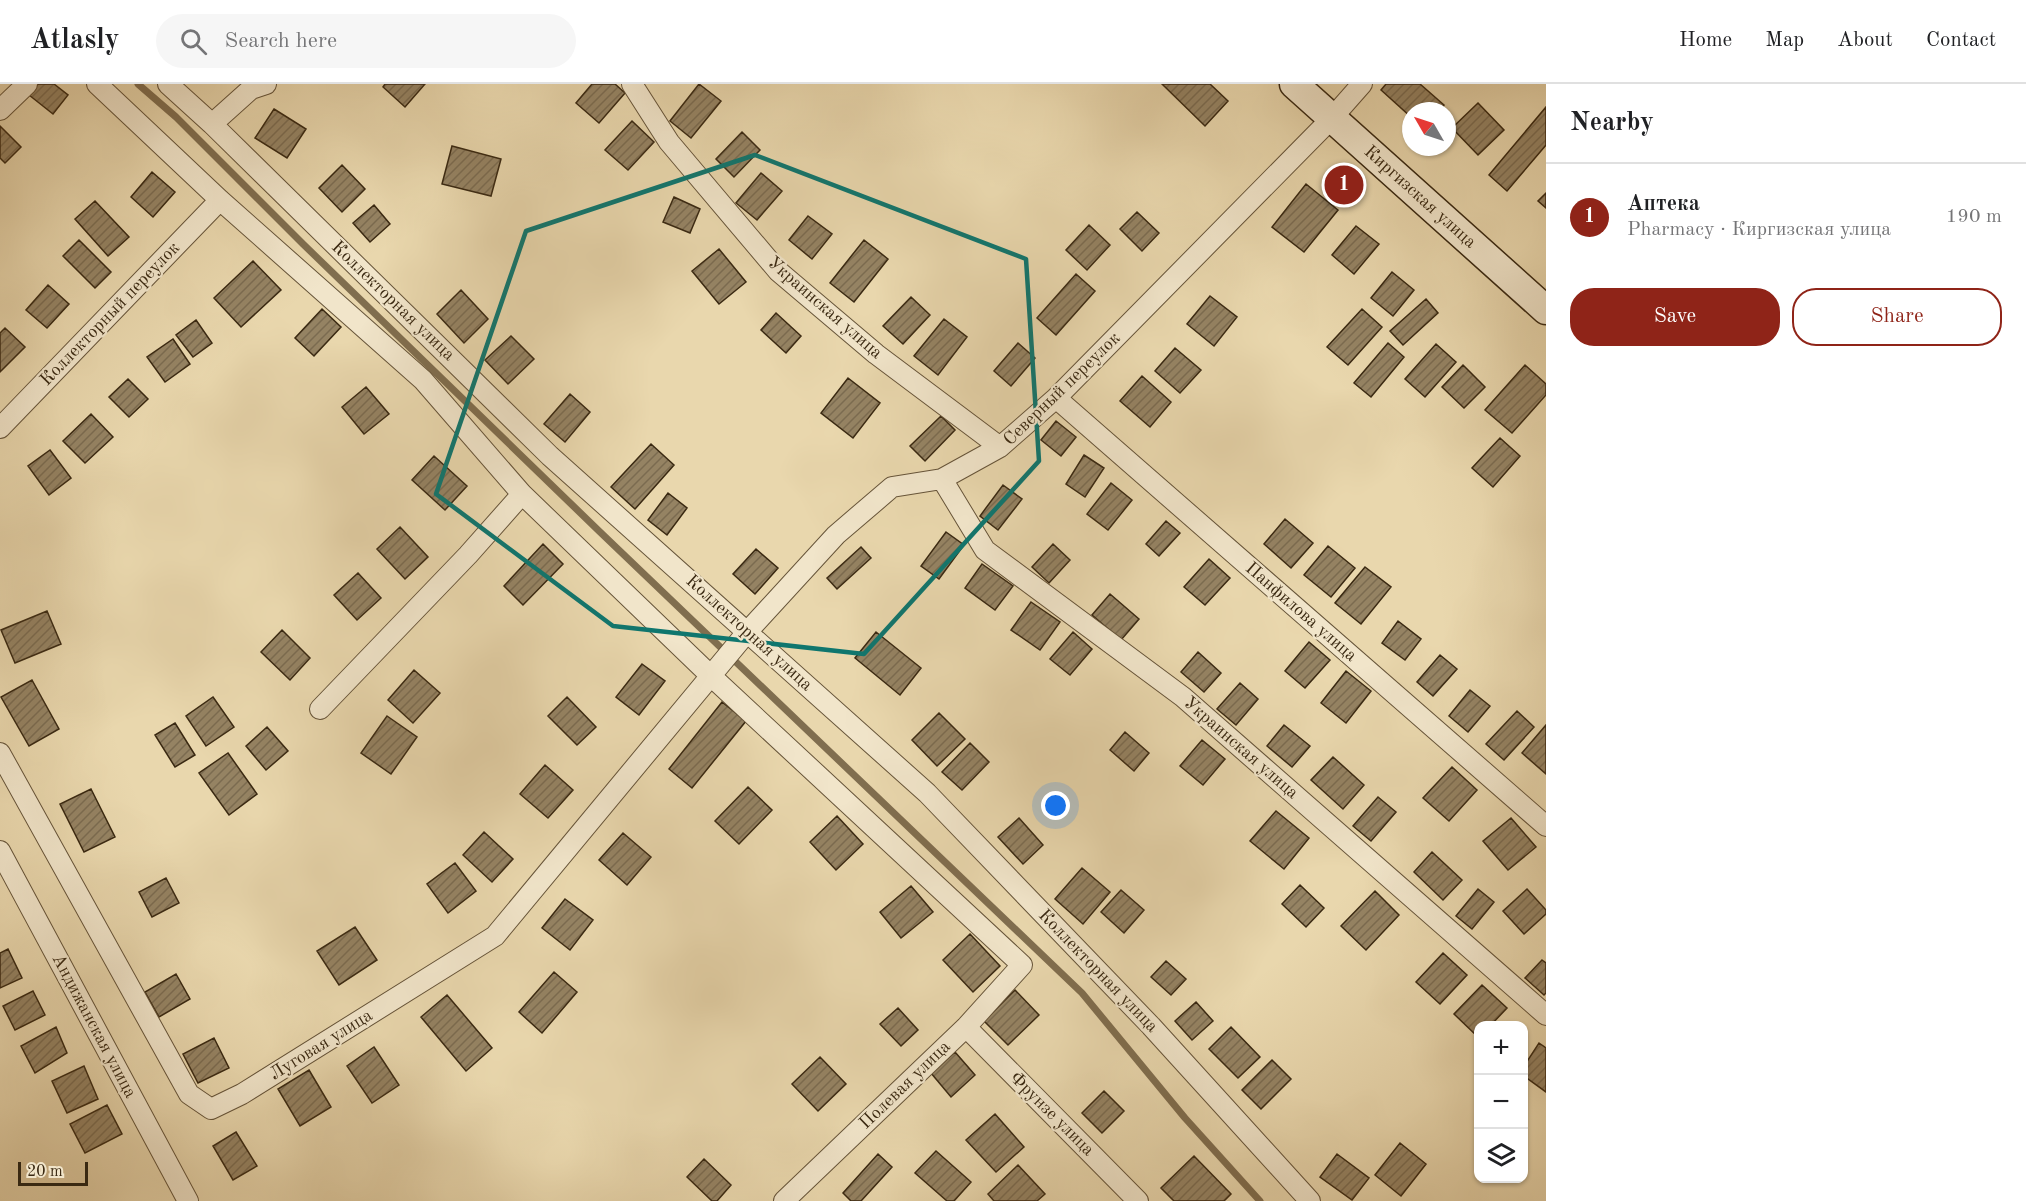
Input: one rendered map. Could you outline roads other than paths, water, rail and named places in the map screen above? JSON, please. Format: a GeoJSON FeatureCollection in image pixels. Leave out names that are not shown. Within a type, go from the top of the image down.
{"type":"FeatureCollection","features":[{"type":"Feature","properties":{"kind":"main road","name":"Киргизская улица"},"geometry":{"type":"LineString","coordinates":[[1294,84],[1546,310]]}},
{"type":"Feature","properties":{"kind":"street"},"geometry":{"type":"LineString","coordinates":[[0,110],[27,84]]}},
{"type":"Feature","properties":{"kind":"street","name":"Коллекторная улица"},"geometry":{"type":"LineString","coordinates":[[97,84],[220,200],[423,380],[522,494],[711,676],[1022,965]]}},
{"type":"Feature","properties":{"kind":"street","name":"Коллекторная улица"},"geometry":{"type":"LineString","coordinates":[[168,84],[212,124],[550,456],[927,793],[1151,1026],[1310,1201]]}},
{"type":"Feature","properties":{"kind":"street"},"geometry":{"type":"LineString","coordinates":[[212,124],[251,89],[266,84]]}},
{"type":"Feature","properties":{"kind":"street","name":"Украинская улица"},"geometry":{"type":"LineString","coordinates":[[632,84],[669,142],[778,271],[876,354],[1000,447]]}},
{"type":"Feature","properties":{"kind":"street","name":"Северный переулок"},"geometry":{"type":"LineString","coordinates":[[711,676],[748,631],[836,535],[892,487],[942,479],[1000,447],[1056,398],[1332,118],[1362,84]]}},
{"type":"Feature","properties":{"kind":"street","name":"Коллекторный переулок"},"geometry":{"type":"LineString","coordinates":[[0,428],[220,200]]}},
{"type":"Feature","properties":{"kind":"street","name":"Панфилова улица"},"geometry":{"type":"LineString","coordinates":[[1056,398],[1546,826]]}},
{"type":"Feature","properties":{"kind":"street","name":"Украинская улица"},"geometry":{"type":"LineString","coordinates":[[942,479],[985,550],[1183,697],[1546,1015]]}},
{"type":"Feature","properties":{"kind":"street"},"geometry":{"type":"LineString","coordinates":[[320,709],[468,555],[522,494]]}},
{"type":"Feature","properties":{"kind":"street","name":"Луговая улица"},"geometry":{"type":"LineString","coordinates":[[0,753],[189,1094],[211,1109],[242,1094],[495,936],[711,676]]}},
{"type":"Feature","properties":{"kind":"street","name":"Андижанская улица"},"geometry":{"type":"LineString","coordinates":[[0,851],[188,1201]]}},
{"type":"Feature","properties":{"kind":"street","name":"Полевая улица"},"geometry":{"type":"LineString","coordinates":[[784,1201],[966,1027],[1022,965]]}},
{"type":"Feature","properties":{"kind":"street","name":"Фрунзе улица"},"geometry":{"type":"LineString","coordinates":[[966,1027],[1138,1201]]}},
{"type":"Feature","properties":{"kind":"waterway"},"geometry":{"type":"LineString","coordinates":[[138,84],[176,117],[303,244],[599,531],[1082,993],[1185,1118],[1260,1201]]}},
{"type":"Feature","properties":{"kind":"place","name":"Аптека"},"geometry":{"type":"Point","coordinates":[1344,185]}}]}
